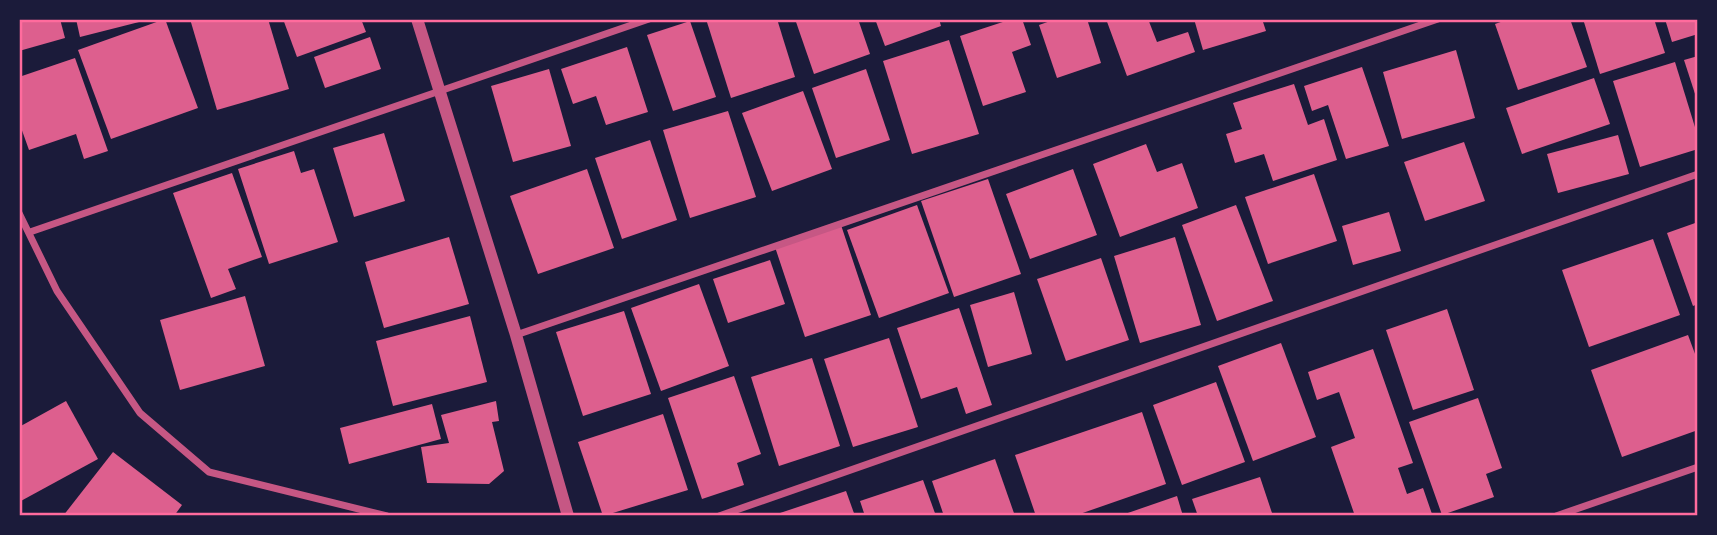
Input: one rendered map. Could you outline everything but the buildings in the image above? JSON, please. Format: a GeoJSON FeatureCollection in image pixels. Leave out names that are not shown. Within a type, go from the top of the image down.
{"type":"FeatureCollection","features":[{"type":"Feature","properties":{"kind":"street"},"geometry":{"type":"LineString","coordinates":[[417,19],[516,335],[568,516]]}},
{"type":"Feature","properties":{"kind":"street"},"geometry":{"type":"LineString","coordinates":[[30,232],[649,19]]}},
{"type":"Feature","properties":{"kind":"street"},"geometry":{"type":"LineString","coordinates":[[516,335],[1438,19]]}},
{"type":"Feature","properties":{"kind":"street"},"geometry":{"type":"LineString","coordinates":[[719,516],[1698,173]]}},
{"type":"Feature","properties":{"kind":"street"},"geometry":{"type":"LineString","coordinates":[[19,213],[57,291],[140,413],[209,472],[387,516]]}},
{"type":"Feature","properties":{"kind":"street"},"geometry":{"type":"LineString","coordinates":[[1556,516],[1698,467]]}}]}
